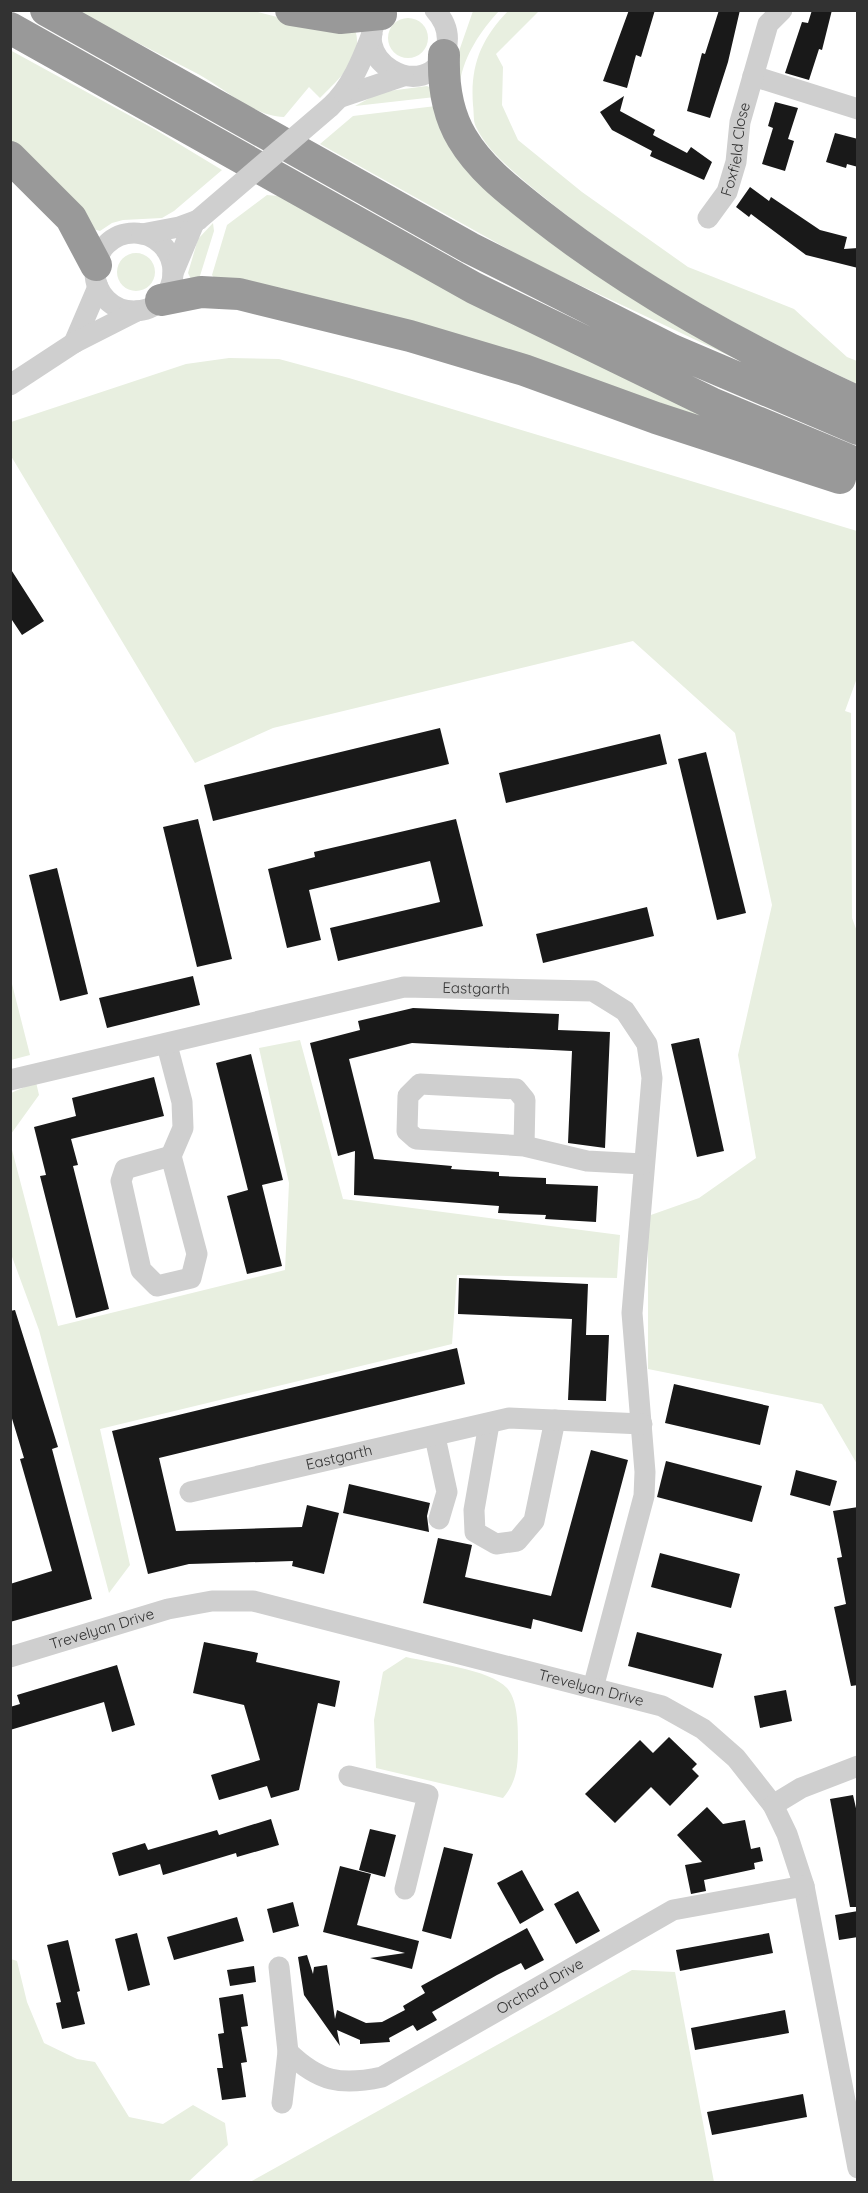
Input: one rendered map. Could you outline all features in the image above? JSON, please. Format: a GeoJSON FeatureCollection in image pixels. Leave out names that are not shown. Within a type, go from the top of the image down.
{"type":"FeatureCollection","features":[{"type":"Feature","properties":{"kind":"highway"},"geometry":{"type":"LineString","coordinates":[[46,10],[470,248],[672,350],[858,429]]}},
{"type":"Feature","properties":{"kind":"highway"},"geometry":{"type":"LineString","coordinates":[[291,10],[340,18],[379,19]]}},
{"type":"Feature","properties":{"kind":"highway"},"geometry":{"type":"LineString","coordinates":[[10,28],[474,288],[711,403],[858,464]]}},
{"type":"Feature","properties":{"kind":"highway"},"geometry":{"type":"LineString","coordinates":[[446,44],[447,100],[462,137],[480,162],[508,189],[590,252],[715,331],[858,402]]}},
{"type":"Feature","properties":{"kind":"highway"},"geometry":{"type":"LineString","coordinates":[[10,157],[71,218],[97,276]]}},
{"type":"Feature","properties":{"kind":"highway"},"geometry":{"type":"LineString","coordinates":[[157,295],[201,292],[239,294],[410,336],[524,370],[656,418],[858,484]]}},
{"type":"Feature","properties":{"kind":"street"},"geometry":{"type":"LineString","coordinates":[[435,10],[443,21],[446,44]]}},
{"type":"Feature","properties":{"kind":"street"},"geometry":{"type":"LineString","coordinates":[[10,385],[74,343],[157,295],[196,222],[336,102],[403,76],[427,72],[446,44],[459,10]]}},
{"type":"Feature","properties":{"kind":"street","name":"Foxfield Close"},"geometry":{"type":"LineString","coordinates":[[708,218],[727,192],[736,162],[740,122],[768,24],[782,10]]}},
{"type":"Feature","properties":{"kind":"street"},"geometry":{"type":"LineString","coordinates":[[379,19],[373,48],[380,61],[390,70],[403,76]]}},
{"type":"Feature","properties":{"kind":"street"},"geometry":{"type":"LineString","coordinates":[[336,102],[379,19]]}},
{"type":"Feature","properties":{"kind":"street"},"geometry":{"type":"LineString","coordinates":[[753,76],[858,109]]}},
{"type":"Feature","properties":{"kind":"street"},"geometry":{"type":"LineString","coordinates":[[74,343],[97,276],[100,254],[112,240],[123,235],[142,234],[196,222]]}},
{"type":"Feature","properties":{"kind":"street"},"geometry":{"type":"LineString","coordinates":[[97,276],[111,304],[126,310],[157,295],[172,262],[157,240],[142,234]]}},
{"type":"Feature","properties":{"kind":"street","name":"Eastgarth"},"geometry":{"type":"LineString","coordinates":[[10,1080],[167,1045],[404,987],[593,991],[625,1011],[647,1044],[652,1078],[632,1313],[642,1424],[644,1496],[593,1688]]}},
{"type":"Feature","properties":{"kind":"street"},"geometry":{"type":"LineString","coordinates":[[167,1045],[182,1102],[183,1128],[171,1156],[197,1254],[191,1278],[157,1286],[141,1270],[121,1181],[125,1169],[171,1156]]}},
{"type":"Feature","properties":{"kind":"street"},"geometry":{"type":"LineString","coordinates":[[524,1146],[525,1100],[516,1089],[420,1084],[408,1096],[407,1131],[416,1139],[524,1146],[587,1161],[643,1164]]}},
{"type":"Feature","properties":{"kind":"street","name":"Eastgarth"},"geometry":{"type":"LineString","coordinates":[[190,1492],[509,1418],[642,1424]]}},
{"type":"Feature","properties":{"kind":"street"},"geometry":{"type":"LineString","coordinates":[[489,1424],[474,1510],[475,1533],[496,1544],[517,1541],[534,1521],[555,1420]]}},
{"type":"Feature","properties":{"kind":"street"},"geometry":{"type":"LineString","coordinates":[[435,1437],[447,1492],[440,1519]]}},
{"type":"Feature","properties":{"kind":"street","name":"Trevelyan Drive"},"geometry":{"type":"LineString","coordinates":[[10,1657],[168,1609],[212,1601],[253,1601],[662,1706],[704,1729],[736,1758],[773,1804],[787,1834],[804,1886],[858,2168]]}},
{"type":"Feature","properties":{"kind":"street"},"geometry":{"type":"LineString","coordinates":[[773,1804],[801,1788],[858,1766]]}},
{"type":"Feature","properties":{"kind":"street"},"geometry":{"type":"LineString","coordinates":[[349,1776],[428,1795],[405,1889]]}},
{"type":"Feature","properties":{"kind":"street","name":"Orchard Drive"},"geometry":{"type":"LineString","coordinates":[[288,2052],[306,2069],[326,2079],[362,2081],[382,2077],[673,1910],[804,1886]]}},
{"type":"Feature","properties":{"kind":"street"},"geometry":{"type":"LineString","coordinates":[[279,1967],[288,2052],[282,2103]]}},
{"type":"Feature","properties":{"kind":"green space"},"geometry":{"type":"Polygon","coordinates":[[[79,11],[254,11],[285,19],[355,30],[356,50],[348,68],[320,98],[309,87],[284,117],[250,107],[198,74],[79,11]]]}},
{"type":"Feature","properties":{"kind":"green space"},"geometry":{"type":"Polygon","coordinates":[[[473,11],[499,11],[474,44],[465,63],[460,82],[458,54],[473,11]]]}},
{"type":"Feature","properties":{"kind":"green space"},"geometry":{"type":"Polygon","coordinates":[[[508,11],[539,11],[496,54],[503,67],[502,105],[518,140],[582,192],[688,267],[794,309],[847,357],[857,361],[857,384],[773,343],[649,273],[572,219],[494,153],[475,125],[473,78],[484,43],[508,11]]]}},
{"type":"Feature","properties":{"kind":"green space"},"geometry":{"type":"Polygon","coordinates":[[[408,18],[422,24],[428,38],[422,52],[408,58],[394,52],[388,38],[394,24],[408,18]]]}},
{"type":"Feature","properties":{"kind":"green space"},"geometry":{"type":"Polygon","coordinates":[[[10,50],[156,130],[222,170],[174,211],[162,218],[123,220],[112,223],[100,231],[93,229],[11,144],[10,50]]]}},
{"type":"Feature","properties":{"kind":"green space"},"geometry":{"type":"Polygon","coordinates":[[[427,86],[433,89],[435,97],[355,106],[381,92],[427,86]]]}},
{"type":"Feature","properties":{"kind":"green space"},"geometry":{"type":"Polygon","coordinates":[[[436,106],[443,124],[791,385],[531,262],[320,144],[353,116],[436,106]]]}},
{"type":"Feature","properties":{"kind":"green space"},"geometry":{"type":"Polygon","coordinates":[[[267,195],[278,196],[491,313],[713,418],[708,420],[215,279],[212,275],[227,225],[267,195]]]}},
{"type":"Feature","properties":{"kind":"green space"},"geometry":{"type":"Polygon","coordinates":[[[213,223],[214,231],[199,279],[192,281],[188,273],[198,239],[213,223]]]}},
{"type":"Feature","properties":{"kind":"green space"},"geometry":{"type":"Polygon","coordinates":[[[136,253],[150,258],[155,272],[150,286],[136,291],[122,286],[117,272],[122,258],[136,253]]]}},
{"type":"Feature","properties":{"kind":"green space"},"geometry":{"type":"Polygon","coordinates":[[[229,358],[279,359],[349,378],[857,531],[857,678],[845,711],[851,713],[852,918],[858,934],[857,1464],[822,1404],[648,1369],[648,1216],[699,1198],[756,1158],[738,1055],[772,905],[735,733],[633,641],[273,728],[195,763],[11,456],[11,422],[186,364],[229,358]]]}},
{"type":"Feature","properties":{"kind":"green space"},"geometry":{"type":"Polygon","coordinates":[[[10,976],[30,1055],[11,1060],[10,1060],[10,976]]]}},
{"type":"Feature","properties":{"kind":"green space"},"geometry":{"type":"Polygon","coordinates":[[[300,1040],[343,1199],[620,1235],[617,1278],[457,1275],[452,1344],[100,1429],[130,1565],[109,1593],[39,1330],[11,1254],[11,1146],[58,1326],[285,1270],[289,1183],[259,1048],[300,1040]]]}},
{"type":"Feature","properties":{"kind":"green space"},"geometry":{"type":"Polygon","coordinates":[[[36,1082],[39,1095],[11,1134],[11,1093],[36,1082]]]}},
{"type":"Feature","properties":{"kind":"green space"},"geometry":{"type":"Polygon","coordinates":[[[406,1657],[474,1671],[499,1681],[511,1693],[517,1714],[518,1758],[512,1785],[503,1798],[376,1768],[374,1720],[383,1672],[406,1657]]]}},
{"type":"Feature","properties":{"kind":"green space"},"geometry":{"type":"Polygon","coordinates":[[[11,1959],[17,1961],[27,2002],[44,2043],[77,2059],[95,2062],[129,2117],[163,2124],[193,2105],[225,2123],[228,2145],[188,2182],[11,2182],[11,1959]]]}},
{"type":"Feature","properties":{"kind":"green space"},"geometry":{"type":"Polygon","coordinates":[[[632,1970],[675,1972],[714,2182],[250,2182],[632,1970]]]}},
{"type":"Feature","properties":{"kind":"building"},"geometry":{"type":"Polygon","coordinates":[[[629,10],[655,10],[641,57],[636,55],[627,88],[603,81],[629,10]]]}},
{"type":"Feature","properties":{"kind":"building"},"geometry":{"type":"Polygon","coordinates":[[[719,10],[740,10],[728,62],[710,118],[687,111],[702,53],[705,54],[719,10]]]}},
{"type":"Feature","properties":{"kind":"building"},"geometry":{"type":"Polygon","coordinates":[[[812,10],[832,10],[822,50],[819,49],[809,80],[785,73],[802,22],[808,23],[812,10]]]}},
{"type":"Feature","properties":{"kind":"building"},"geometry":{"type":"Polygon","coordinates":[[[624,96],[620,111],[655,130],[653,135],[687,153],[691,147],[712,162],[704,180],[650,156],[652,151],[612,130],[600,112],[624,96]]]}},
{"type":"Feature","properties":{"kind":"building"},"geometry":{"type":"Polygon","coordinates":[[[775,102],[798,108],[788,139],[794,141],[785,171],[762,164],[773,128],[768,126],[775,102]]]}},
{"type":"Feature","properties":{"kind":"building"},"geometry":{"type":"Polygon","coordinates":[[[835,133],[858,139],[858,167],[847,164],[846,168],[826,162],[835,133]]]}},
{"type":"Feature","properties":{"kind":"building"},"geometry":{"type":"Polygon","coordinates":[[[750,187],[769,201],[771,197],[820,230],[847,237],[844,249],[858,248],[858,268],[806,255],[751,214],[749,217],[736,207],[750,187]]]}},
{"type":"Feature","properties":{"kind":"building"},"geometry":{"type":"Polygon","coordinates":[[[10,568],[44,621],[22,635],[10,617],[10,568]]]}},
{"type":"Feature","properties":{"kind":"building"},"geometry":{"type":"Polygon","coordinates":[[[440,728],[449,764],[213,821],[204,785],[440,728]]]}},
{"type":"Feature","properties":{"kind":"building"},"geometry":{"type":"Polygon","coordinates":[[[660,734],[667,764],[506,803],[499,773],[660,734]]]}},
{"type":"Feature","properties":{"kind":"building"},"geometry":{"type":"Polygon","coordinates":[[[706,752],[746,913],[717,920],[678,759],[706,752]]]}},
{"type":"Feature","properties":{"kind":"building"},"geometry":{"type":"Polygon","coordinates":[[[198,819],[232,959],[197,967],[163,827],[198,819]]]}},
{"type":"Feature","properties":{"kind":"building"},"geometry":{"type":"Polygon","coordinates":[[[456,819],[483,926],[338,961],[330,928],[440,902],[430,861],[309,890],[321,940],[287,948],[268,869],[315,857],[314,852],[456,819]]]}},
{"type":"Feature","properties":{"kind":"building"},"geometry":{"type":"Polygon","coordinates":[[[57,868],[88,994],[60,1001],[29,875],[57,868]]]}},
{"type":"Feature","properties":{"kind":"building"},"geometry":{"type":"Polygon","coordinates":[[[647,907],[654,936],[543,963],[536,934],[647,907]]]}},
{"type":"Feature","properties":{"kind":"building"},"geometry":{"type":"Polygon","coordinates":[[[193,976],[200,1005],[107,1028],[99,998],[193,976]]]}},
{"type":"Feature","properties":{"kind":"building"},"geometry":{"type":"Polygon","coordinates":[[[413,1008],[559,1014],[558,1030],[610,1032],[605,1148],[568,1143],[572,1051],[412,1043],[349,1059],[374,1159],[452,1166],[451,1169],[499,1172],[499,1176],[546,1178],[546,1184],[598,1186],[596,1222],[545,1219],[546,1215],[498,1213],[499,1206],[354,1195],[355,1151],[338,1156],[310,1043],[360,1030],[358,1021],[413,1008]]]}},
{"type":"Feature","properties":{"kind":"building"},"geometry":{"type":"Polygon","coordinates":[[[699,1038],[724,1151],[697,1157],[671,1044],[699,1038]]]}},
{"type":"Feature","properties":{"kind":"building"},"geometry":{"type":"Polygon","coordinates":[[[251,1054],[283,1180],[262,1185],[282,1266],[247,1274],[227,1196],[248,1190],[216,1063],[251,1054]]]}},
{"type":"Feature","properties":{"kind":"building"},"geometry":{"type":"Polygon","coordinates":[[[154,1077],[164,1116],[71,1139],[78,1165],[73,1166],[109,1309],[76,1318],[40,1176],[46,1175],[34,1127],[76,1116],[72,1098],[154,1077]]]}},
{"type":"Feature","properties":{"kind":"building"},"geometry":{"type":"Polygon","coordinates":[[[459,1278],[588,1284],[586,1335],[609,1335],[606,1401],[568,1400],[572,1319],[458,1314],[459,1278]]]}},
{"type":"Feature","properties":{"kind":"building"},"geometry":{"type":"Polygon","coordinates":[[[15,1310],[58,1447],[52,1449],[92,1599],[10,1622],[10,1584],[52,1571],[20,1459],[24,1458],[10,1412],[10,1311],[15,1310]]]}},
{"type":"Feature","properties":{"kind":"building"},"geometry":{"type":"Polygon","coordinates":[[[457,1348],[465,1384],[159,1458],[176,1531],[302,1527],[307,1505],[339,1513],[324,1574],[292,1566],[293,1561],[189,1564],[148,1574],[112,1431],[457,1348]]]}},
{"type":"Feature","properties":{"kind":"building"},"geometry":{"type":"Polygon","coordinates":[[[674,1384],[769,1406],[760,1445],[665,1423],[674,1384]]]}},
{"type":"Feature","properties":{"kind":"building"},"geometry":{"type":"Polygon","coordinates":[[[591,1450],[628,1460],[582,1632],[533,1619],[531,1629],[423,1603],[438,1538],[472,1545],[465,1577],[551,1596],[591,1450]]]}},
{"type":"Feature","properties":{"kind":"building"},"geometry":{"type":"Polygon","coordinates":[[[666,1461],[762,1486],[752,1522],[657,1497],[666,1461]]]}},
{"type":"Feature","properties":{"kind":"building"},"geometry":{"type":"Polygon","coordinates":[[[796,1470],[837,1481],[830,1506],[790,1495],[796,1470]]]}},
{"type":"Feature","properties":{"kind":"building"},"geometry":{"type":"Polygon","coordinates":[[[349,1484],[430,1503],[427,1516],[429,1532],[343,1513],[349,1484]]]}},
{"type":"Feature","properties":{"kind":"building"},"geometry":{"type":"Polygon","coordinates":[[[858,1507],[858,1685],[851,1686],[834,1607],[846,1604],[837,1558],[842,1557],[833,1511],[858,1507]]]}},
{"type":"Feature","properties":{"kind":"building"},"geometry":{"type":"Polygon","coordinates":[[[660,1553],[740,1574],[731,1608],[651,1587],[660,1553]]]}},
{"type":"Feature","properties":{"kind":"building"},"geometry":{"type":"Polygon","coordinates":[[[637,1632],[722,1654],[713,1688],[628,1666],[637,1632]]]}},
{"type":"Feature","properties":{"kind":"building"},"geometry":{"type":"Polygon","coordinates":[[[204,1642],[258,1653],[256,1662],[340,1681],[335,1707],[318,1703],[299,1790],[271,1798],[267,1786],[219,1800],[211,1775],[260,1760],[244,1705],[193,1693],[204,1642]]]}},
{"type":"Feature","properties":{"kind":"building"},"geometry":{"type":"Polygon","coordinates":[[[117,1665],[135,1725],[112,1732],[104,1702],[10,1730],[10,1707],[20,1704],[17,1695],[117,1665]]]}},
{"type":"Feature","properties":{"kind":"building"},"geometry":{"type":"Polygon","coordinates":[[[786,1690],[792,1721],[760,1728],[754,1696],[786,1690]]]}},
{"type":"Feature","properties":{"kind":"building"},"geometry":{"type":"Polygon","coordinates":[[[669,1737],[697,1764],[692,1769],[699,1776],[670,1806],[651,1787],[615,1823],[585,1794],[640,1740],[653,1753],[669,1737]]]}},
{"type":"Feature","properties":{"kind":"building"},"geometry":{"type":"Polygon","coordinates":[[[853,1795],[858,1817],[858,1907],[850,1907],[830,1799],[853,1795]]]}},
{"type":"Feature","properties":{"kind":"building"},"geometry":{"type":"Polygon","coordinates":[[[707,1807],[723,1824],[745,1820],[751,1849],[760,1847],[763,1861],[754,1863],[755,1869],[704,1880],[706,1891],[691,1894],[685,1865],[702,1862],[677,1835],[707,1807]]]}},
{"type":"Feature","properties":{"kind":"building"},"geometry":{"type":"Polygon","coordinates":[[[271,1819],[279,1845],[237,1857],[236,1853],[163,1875],[160,1864],[119,1876],[112,1853],[145,1843],[148,1850],[217,1830],[219,1835],[271,1819]]]}},
{"type":"Feature","properties":{"kind":"building"},"geometry":{"type":"Polygon","coordinates":[[[370,1829],[396,1835],[385,1877],[359,1870],[370,1829]]]}},
{"type":"Feature","properties":{"kind":"building"},"geometry":{"type":"Polygon","coordinates":[[[444,1847],[473,1854],[451,1939],[422,1931],[444,1847]]]}},
{"type":"Feature","properties":{"kind":"building"},"geometry":{"type":"Polygon","coordinates":[[[340,1866],[371,1874],[357,1925],[419,1941],[412,1969],[370,1958],[405,1953],[323,1932],[340,1866]]]}},
{"type":"Feature","properties":{"kind":"building"},"geometry":{"type":"Polygon","coordinates":[[[522,1870],[544,1910],[520,1924],[497,1883],[522,1870]]]}},
{"type":"Feature","properties":{"kind":"building"},"geometry":{"type":"Polygon","coordinates":[[[578,1891],[600,1931],[576,1944],[554,1904],[578,1891]]]}},
{"type":"Feature","properties":{"kind":"building"},"geometry":{"type":"Polygon","coordinates":[[[293,1902],[299,1926],[273,1933],[267,1909],[293,1902]]]}},
{"type":"Feature","properties":{"kind":"building"},"geometry":{"type":"Polygon","coordinates":[[[858,1911],[858,1937],[839,1940],[835,1915],[858,1911]]]}},
{"type":"Feature","properties":{"kind":"building"},"geometry":{"type":"Polygon","coordinates":[[[237,1917],[244,1941],[174,1960],[167,1937],[237,1917]]]}},
{"type":"Feature","properties":{"kind":"building"},"geometry":{"type":"Polygon","coordinates":[[[527,1928],[544,1960],[525,1970],[521,1963],[497,1975],[432,2012],[437,2020],[417,2031],[413,2025],[389,2038],[390,2042],[360,2044],[360,2040],[337,2030],[340,2046],[304,1995],[298,1957],[307,1955],[313,1974],[314,1967],[327,1965],[335,2019],[337,2010],[366,2023],[382,2022],[405,2010],[403,2006],[425,1993],[421,1986],[527,1928]]]}},
{"type":"Feature","properties":{"kind":"building"},"geometry":{"type":"Polygon","coordinates":[[[137,1933],[150,1985],[128,1991],[115,1939],[137,1933]]]}},
{"type":"Feature","properties":{"kind":"building"},"geometry":{"type":"Polygon","coordinates":[[[769,1933],[773,1953],[680,1971],[676,1950],[769,1933]]]}},
{"type":"Feature","properties":{"kind":"building"},"geometry":{"type":"Polygon","coordinates":[[[68,1940],[85,2024],[62,2029],[56,2003],[61,2002],[47,1945],[68,1940]]]}},
{"type":"Feature","properties":{"kind":"building"},"geometry":{"type":"Polygon","coordinates":[[[254,1966],[256,1982],[230,1986],[227,1970],[254,1966]]]}},
{"type":"Feature","properties":{"kind":"building"},"geometry":{"type":"Polygon","coordinates":[[[243,1994],[248,2026],[241,2027],[247,2062],[241,2063],[246,2097],[222,2100],[217,2068],[223,2068],[218,2034],[224,2033],[219,1998],[243,1994]]]}},
{"type":"Feature","properties":{"kind":"building"},"geometry":{"type":"Polygon","coordinates":[[[785,2010],[789,2033],[695,2050],[691,2028],[785,2010]]]}},
{"type":"Feature","properties":{"kind":"building"},"geometry":{"type":"Polygon","coordinates":[[[803,2094],[807,2117],[712,2135],[707,2112],[803,2094]]]}}]}
